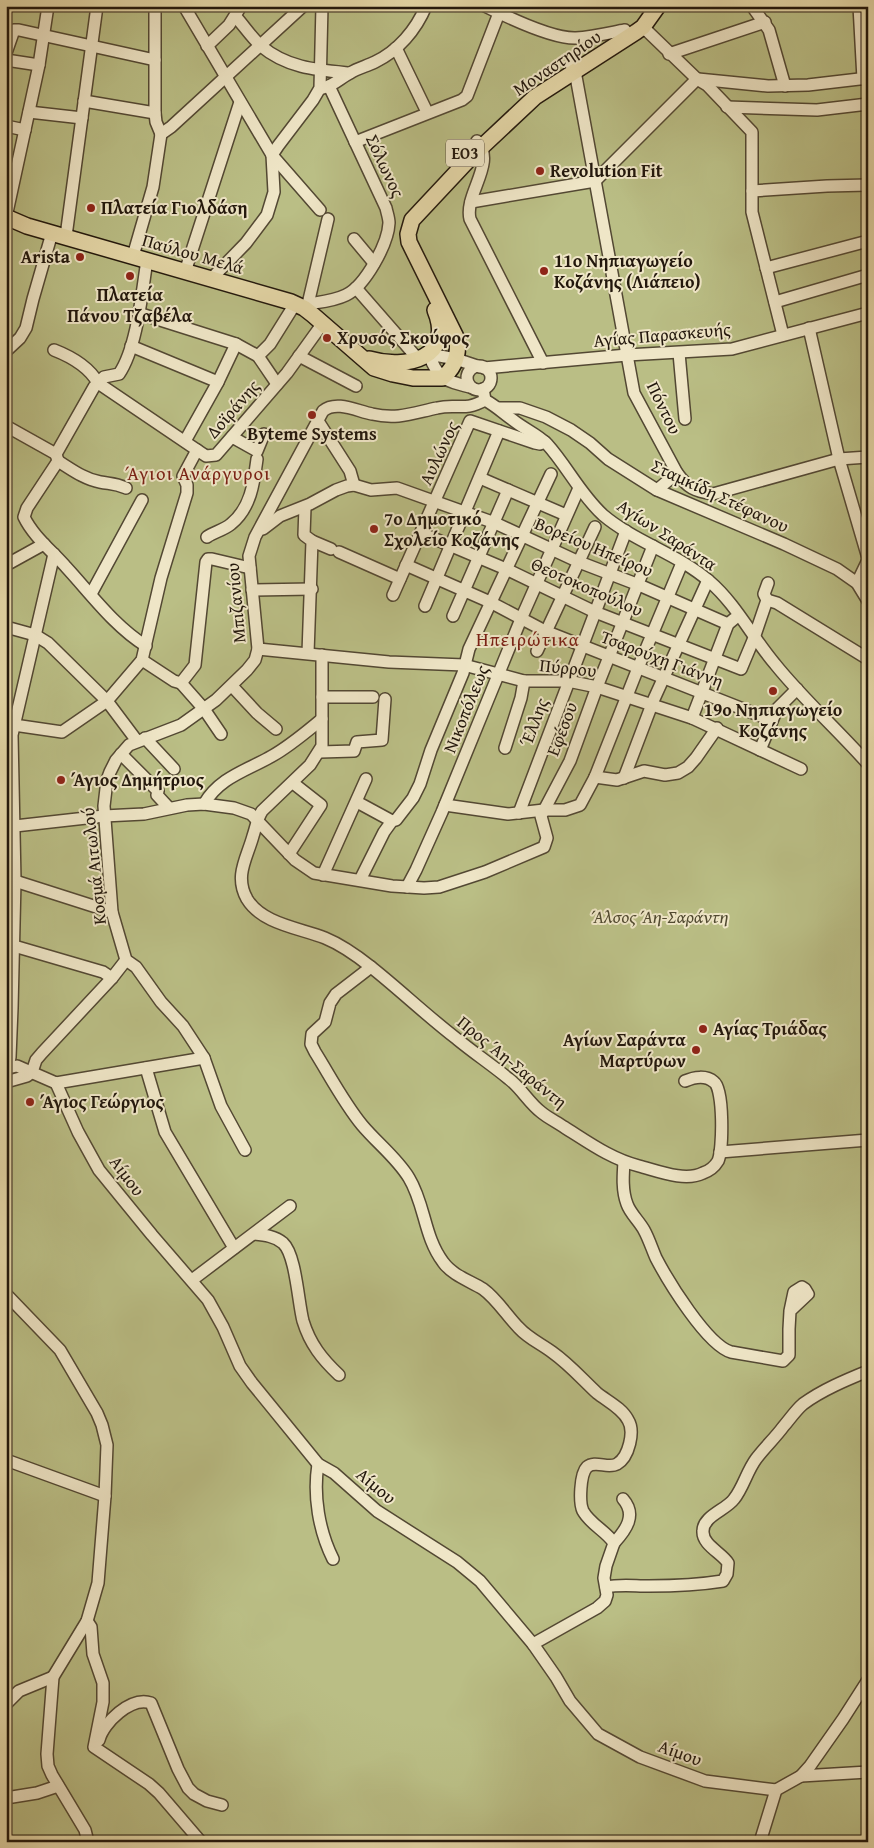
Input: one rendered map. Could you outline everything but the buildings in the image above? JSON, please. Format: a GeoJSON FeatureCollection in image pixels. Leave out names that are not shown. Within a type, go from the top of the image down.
{"type":"FeatureCollection","features":[{"type":"Feature","properties":{"kind":"main road","name":"Μοναστηρίου"},"geometry":{"type":"LineString","coordinates":[[456,358],[458,348],[455,334],[409,242],[408,234],[412,220],[522,98],[626,40],[643,27],[650,7]]}},
{"type":"Feature","properties":{"kind":"main road","name":"Μοναστηρίου"},"geometry":{"type":"LineString","coordinates":[[573,68],[626,30],[650,7]]}},
{"type":"Feature","properties":{"kind":"main road","name":"Μοναστηρίου"},"geometry":{"type":"LineString","coordinates":[[423,357],[440,336],[439,320],[403,246],[401,231],[403,222],[410,210],[479,144]]}},
{"type":"Feature","properties":{"kind":"main road","name":"Παύλου Μελά"},"geometry":{"type":"LineString","coordinates":[[6,217],[21,224],[302,305],[370,366],[384,372],[413,378],[442,378]]}},
{"type":"Feature","properties":{"kind":"main road","name":"Παύλου Μελά"},"geometry":{"type":"LineString","coordinates":[[356,352],[369,359],[384,362],[423,357]]}},
{"type":"Feature","properties":{"kind":"main road"},"geometry":{"type":"LineString","coordinates":[[442,378],[452,367],[456,358]]}},
{"type":"Feature","properties":{"kind":"street"},"geometry":{"type":"LineString","coordinates":[[6,217],[39,66],[48,6]]}},
{"type":"Feature","properties":{"kind":"street"},"geometry":{"type":"LineString","coordinates":[[6,352],[20,338],[26,328],[33,299],[59,234],[82,118],[97,6]]}},
{"type":"Feature","properties":{"kind":"street"},"geometry":{"type":"LineString","coordinates":[[184,6],[272,155],[320,210]]}},
{"type":"Feature","properties":{"kind":"street"},"geometry":{"type":"LineString","coordinates":[[162,134],[303,6]]}},
{"type":"Feature","properties":{"kind":"street"},"geometry":{"type":"LineString","coordinates":[[322,6],[321,71],[325,87]]}},
{"type":"Feature","properties":{"kind":"street"},"geometry":{"type":"LineString","coordinates":[[211,279],[260,227],[267,215],[274,192],[272,155],[314,100],[325,87],[382,58],[396,48],[415,27],[426,6]]}},
{"type":"Feature","properties":{"kind":"street"},"geometry":{"type":"LineString","coordinates":[[485,6],[566,38],[626,30]]}},
{"type":"Feature","properties":{"kind":"street"},"geometry":{"type":"LineString","coordinates":[[752,6],[769,30],[786,86]]}},
{"type":"Feature","properties":{"kind":"street"},"geometry":{"type":"LineString","coordinates":[[696,79],[786,86],[866,78],[859,6]]}},
{"type":"Feature","properties":{"kind":"street"},"geometry":{"type":"LineString","coordinates":[[146,646],[124,630],[44,544],[24,516],[26,508],[57,457],[89,396],[104,377],[119,374],[124,367],[131,346],[138,313],[140,258],[162,134],[156,122],[155,113],[155,8]]}},
{"type":"Feature","properties":{"kind":"street"},"geometry":{"type":"LineString","coordinates":[[355,142],[427,112],[462,100],[467,96],[499,10]]}},
{"type":"Feature","properties":{"kind":"street"},"geometry":{"type":"LineString","coordinates":[[207,46],[221,34],[238,11],[260,45],[287,62],[321,71],[350,73]]}},
{"type":"Feature","properties":{"kind":"street"},"geometry":{"type":"LineString","coordinates":[[670,54],[765,22]]}},
{"type":"Feature","properties":{"kind":"street"},"geometry":{"type":"LineString","coordinates":[[643,27],[696,79],[707,86],[752,132],[752,212],[783,335]]}},
{"type":"Feature","properties":{"kind":"street"},"geometry":{"type":"LineString","coordinates":[[6,52],[14,30],[155,60]]}},
{"type":"Feature","properties":{"kind":"street"},"geometry":{"type":"LineString","coordinates":[[396,48],[427,112]]}},
{"type":"Feature","properties":{"kind":"street"},"geometry":{"type":"LineString","coordinates":[[6,60],[39,66]]}},
{"type":"Feature","properties":{"kind":"street","name":"Πόντου"},"geometry":{"type":"LineString","coordinates":[[573,68],[634,393],[686,485],[692,489],[713,494],[839,460],[868,457]]}},
{"type":"Feature","properties":{"kind":"street"},"geometry":{"type":"LineString","coordinates":[[471,202],[595,181],[696,79]]}},
{"type":"Feature","properties":{"kind":"street","name":"Σόλωνος"},"geometry":{"type":"LineString","coordinates":[[302,305],[337,299],[347,295],[356,288],[374,263],[384,241],[389,222],[386,208],[355,142],[325,87]]}},
{"type":"Feature","properties":{"kind":"street"},"geometry":{"type":"LineString","coordinates":[[84,101],[155,113]]}},
{"type":"Feature","properties":{"kind":"street"},"geometry":{"type":"LineString","coordinates":[[185,272],[240,102]]}},
{"type":"Feature","properties":{"kind":"street"},"geometry":{"type":"LineString","coordinates":[[727,107],[817,110],[868,104]]}},
{"type":"Feature","properties":{"kind":"street"},"geometry":{"type":"LineString","coordinates":[[29,112],[82,118]]}},
{"type":"Feature","properties":{"kind":"street"},"geometry":{"type":"LineString","coordinates":[[6,126],[26,130]]}},
{"type":"Feature","properties":{"kind":"street"},"geometry":{"type":"LineString","coordinates":[[479,144],[484,157],[468,213],[543,363]]}},
{"type":"Feature","properties":{"kind":"street"},"geometry":{"type":"LineString","coordinates":[[752,191],[868,185]]}},
{"type":"Feature","properties":{"kind":"street"},"geometry":{"type":"LineString","coordinates":[[258,356],[302,305],[328,220]]}},
{"type":"Feature","properties":{"kind":"street"},"geometry":{"type":"LineString","coordinates":[[354,239],[374,263]]}},
{"type":"Feature","properties":{"kind":"street"},"geometry":{"type":"LineString","coordinates":[[766,268],[868,241]]}},
{"type":"Feature","properties":{"kind":"street"},"geometry":{"type":"LineString","coordinates":[[775,302],[868,275]]}},
{"type":"Feature","properties":{"kind":"street"},"geometry":{"type":"LineString","coordinates":[[356,288],[442,378],[478,390],[484,395],[489,384],[485,371],[456,358],[423,357]]}},
{"type":"Feature","properties":{"kind":"street","name":"Αγίας Παρασκευής"},"geometry":{"type":"LineString","coordinates":[[485,371],[500,367],[543,363],[732,349],[868,312]]}},
{"type":"Feature","properties":{"kind":"street"},"geometry":{"type":"LineString","coordinates":[[138,313],[236,344],[258,356],[277,384]]}},
{"type":"Feature","properties":{"kind":"street","name":"Δοϊράνης"},"geometry":{"type":"LineString","coordinates":[[142,660],[161,578],[187,493],[187,485],[183,476],[197,450],[206,456],[216,455],[277,384],[323,324]]}},
{"type":"Feature","properties":{"kind":"street"},"geometry":{"type":"LineString","coordinates":[[809,328],[839,460],[868,559],[862,584]]}},
{"type":"Feature","properties":{"kind":"street"},"geometry":{"type":"LineString","coordinates":[[185,441],[218,382],[236,344]]}},
{"type":"Feature","properties":{"kind":"street"},"geometry":{"type":"LineString","coordinates":[[131,346],[218,382]]}},
{"type":"Feature","properties":{"kind":"street"},"geometry":{"type":"LineString","coordinates":[[54,350],[79,363],[95,377],[98,383],[197,450]]}},
{"type":"Feature","properties":{"kind":"street"},"geometry":{"type":"LineString","coordinates":[[679,353],[685,418]]}},
{"type":"Feature","properties":{"kind":"street"},"geometry":{"type":"LineString","coordinates":[[299,356],[356,386]]}},
{"type":"Feature","properties":{"kind":"street"},"geometry":{"type":"LineString","coordinates":[[470,387],[467,380],[468,374],[473,368],[485,371]]}},
{"type":"Feature","properties":{"kind":"street","name":"Αγίων Σαράντα"},"geometry":{"type":"LineString","coordinates":[[484,395],[512,420],[545,442],[579,488],[603,514],[626,532],[653,546],[708,580],[730,602],[754,638],[797,689],[840,732],[868,764]]}},
{"type":"Feature","properties":{"kind":"street","name":"Μπιζανίου"},"geometry":{"type":"LineString","coordinates":[[141,739],[181,725],[232,686],[255,660],[258,649],[250,568],[250,548],[318,421],[327,408],[344,407],[372,414],[399,417],[437,407],[451,406],[464,408],[476,405],[484,395]]}},
{"type":"Feature","properties":{"kind":"street","name":"Σταμκίδη Στέφανου"},"geometry":{"type":"LineString","coordinates":[[499,408],[520,408],[546,417],[571,430],[608,459],[658,490],[784,544],[862,584],[868,601]]}},
{"type":"Feature","properties":{"kind":"street"},"geometry":{"type":"LineString","coordinates":[[318,421],[350,471],[354,485]]}},
{"type":"Feature","properties":{"kind":"street","name":"Αυλώνος"},"geometry":{"type":"LineString","coordinates":[[393,595],[470,421],[540,444],[545,442]]}},
{"type":"Feature","properties":{"kind":"street"},"geometry":{"type":"LineString","coordinates":[[6,426],[57,457],[83,476],[100,482],[114,482],[126,488]]}},
{"type":"Feature","properties":{"kind":"street"},"geometry":{"type":"LineString","coordinates":[[425,606],[499,431]]}},
{"type":"Feature","properties":{"kind":"street"},"geometry":{"type":"LineString","coordinates":[[207,538],[232,524],[243,510],[253,488],[257,455],[264,434]]}},
{"type":"Feature","properties":{"kind":"street"},"geometry":{"type":"LineString","coordinates":[[232,437],[257,455]]}},
{"type":"Feature","properties":{"kind":"street"},"geometry":{"type":"LineString","coordinates":[[658,490],[678,473]]}},
{"type":"Feature","properties":{"kind":"street"},"geometry":{"type":"LineString","coordinates":[[360,880],[384,832],[392,821],[396,820],[407,807],[420,784],[431,750],[463,673],[469,649],[551,474]]}},
{"type":"Feature","properties":{"kind":"street"},"geometry":{"type":"LineString","coordinates":[[480,478],[566,515]]}},
{"type":"Feature","properties":{"kind":"street","name":"Βορείου Ηπείρου"},"geometry":{"type":"LineString","coordinates":[[255,537],[280,516],[305,507],[336,490],[354,485],[371,490],[397,488],[495,523],[579,562],[639,585],[728,624]]}},
{"type":"Feature","properties":{"kind":"street","name":"Νικοπόλεως"},"geometry":{"type":"LineString","coordinates":[[407,887],[445,805],[550,549],[579,488]]}},
{"type":"Feature","properties":{"kind":"street"},"geometry":{"type":"LineString","coordinates":[[453,616],[508,490]]}},
{"type":"Feature","properties":{"kind":"street"},"geometry":{"type":"LineString","coordinates":[[91,594],[142,500]]}},
{"type":"Feature","properties":{"kind":"street"},"geometry":{"type":"LineString","coordinates":[[305,507],[304,535],[312,541],[400,579]]}},
{"type":"Feature","properties":{"kind":"street"},"geometry":{"type":"LineString","coordinates":[[537,651],[595,527]]}},
{"type":"Feature","properties":{"kind":"street","name":"Έλλης"},"geometry":{"type":"LineString","coordinates":[[519,812],[626,532]]}},
{"type":"Feature","properties":{"kind":"street","name":"Θεοτοκοπούλου"},"geometry":{"type":"LineString","coordinates":[[421,533],[506,569],[595,612],[741,669],[754,638]]}},
{"type":"Feature","properties":{"kind":"street"},"geometry":{"type":"LineString","coordinates":[[308,653],[312,589],[312,541]]}},
{"type":"Feature","properties":{"kind":"street"},"geometry":{"type":"LineString","coordinates":[[6,551],[9,563],[44,544]]}},
{"type":"Feature","properties":{"kind":"street","name":"Εφέσου"},"geometry":{"type":"LineString","coordinates":[[544,810],[570,761],[653,546]]}},
{"type":"Feature","properties":{"kind":"street"},"geometry":{"type":"LineString","coordinates":[[6,1082],[10,1077],[14,946],[10,930],[15,881],[12,747],[14,725],[54,554]]}},
{"type":"Feature","properties":{"kind":"street"},"geometry":{"type":"LineString","coordinates":[[181,683],[195,665],[206,562],[208,559],[250,568]]}},
{"type":"Feature","properties":{"kind":"street"},"geometry":{"type":"LineString","coordinates":[[445,805],[499,813],[565,810],[580,805],[595,777],[682,563]]}},
{"type":"Feature","properties":{"kind":"street","name":"Τσαρούχη Γιάννη"},"geometry":{"type":"LineString","coordinates":[[406,565],[490,602],[546,632],[771,720]]}},
{"type":"Feature","properties":{"kind":"street"},"geometry":{"type":"LineString","coordinates":[[624,778],[663,678],[708,580]]}},
{"type":"Feature","properties":{"kind":"street"},"geometry":{"type":"LineString","coordinates":[[768,583],[764,594],[767,600],[776,603],[868,659]]}},
{"type":"Feature","properties":{"kind":"street"},"geometry":{"type":"LineString","coordinates":[[252,590],[312,589]]}},
{"type":"Feature","properties":{"kind":"street"},"geometry":{"type":"LineString","coordinates":[[754,638],[767,600]]}},
{"type":"Feature","properties":{"kind":"street"},"geometry":{"type":"LineString","coordinates":[[692,718],[728,624],[739,615]]}},
{"type":"Feature","properties":{"kind":"street"},"geometry":{"type":"LineString","coordinates":[[6,627],[35,635],[48,644],[107,701],[141,739],[174,769]]}},
{"type":"Feature","properties":{"kind":"street","name":"Πύρρου"},"geometry":{"type":"LineString","coordinates":[[258,649],[389,662],[464,665],[524,681],[568,682],[597,687],[692,718],[801,769]]}},
{"type":"Feature","properties":{"kind":"street"},"geometry":{"type":"LineString","coordinates":[[257,820],[262,811],[310,766],[320,752],[322,746],[322,655]]}},
{"type":"Feature","properties":{"kind":"street"},"geometry":{"type":"LineString","coordinates":[[14,725],[62,732],[107,701],[142,660],[174,681],[181,683],[204,709],[221,734]]}},
{"type":"Feature","properties":{"kind":"street"},"geometry":{"type":"LineString","coordinates":[[505,748],[521,698],[524,681]]}},
{"type":"Feature","properties":{"kind":"street"},"geometry":{"type":"LineString","coordinates":[[232,686],[257,713],[276,729]]}},
{"type":"Feature","properties":{"kind":"street"},"geometry":{"type":"LineString","coordinates":[[760,750],[771,720],[781,704],[797,689]]}},
{"type":"Feature","properties":{"kind":"street"},"geometry":{"type":"LineString","coordinates":[[320,752],[354,751],[357,742],[382,740],[379,698],[322,697]]}},
{"type":"Feature","properties":{"kind":"street"},"geometry":{"type":"LineString","coordinates":[[204,804],[211,793],[225,780],[290,746],[322,719]]}},
{"type":"Feature","properties":{"kind":"street"},"geometry":{"type":"LineString","coordinates":[[595,777],[617,780],[644,771],[665,775],[678,773],[688,767],[696,758],[716,728]]}},
{"type":"Feature","properties":{"kind":"street","name":"Κοσμά Αιτωλού"},"geometry":{"type":"LineString","coordinates":[[141,739],[125,748],[107,780],[104,816],[112,912],[126,960],[136,967],[161,1002],[183,1026],[204,1058],[221,1106],[245,1150]]}},
{"type":"Feature","properties":{"kind":"street"},"geometry":{"type":"LineString","coordinates":[[121,754],[158,791],[158,794],[169,808]]}},
{"type":"Feature","properties":{"kind":"street"},"geometry":{"type":"LineString","coordinates":[[323,875],[366,780]]}},
{"type":"Feature","properties":{"kind":"street"},"geometry":{"type":"LineString","coordinates":[[289,854],[321,805],[293,783]]}},
{"type":"Feature","properties":{"kind":"street"},"geometry":{"type":"LineString","coordinates":[[357,802],[392,821]]}},
{"type":"Feature","properties":{"kind":"street"},"geometry":{"type":"LineString","coordinates":[[15,826],[104,816],[144,814],[187,805],[204,804],[234,808],[245,811],[257,820],[289,854],[308,870],[323,875],[424,888],[439,886],[484,872],[544,847],[547,838],[541,819],[544,810]]}},
{"type":"Feature","properties":{"kind":"street","name":"Προς Άη-Σαράντη"},"geometry":{"type":"LineString","coordinates":[[257,820],[242,867],[241,877],[247,898],[254,908],[265,916],[338,944],[350,951],[455,1038],[511,1080],[542,1113],[602,1152],[624,1162],[678,1175],[694,1176],[709,1170],[717,1162],[720,1152]]}},
{"type":"Feature","properties":{"kind":"street"},"geometry":{"type":"LineString","coordinates":[[15,881],[112,912]]}},
{"type":"Feature","properties":{"kind":"street"},"geometry":{"type":"LineString","coordinates":[[14,946],[103,972],[112,978]]}},
{"type":"Feature","properties":{"kind":"street"},"geometry":{"type":"LineString","coordinates":[[6,1082],[27,1076],[32,1072],[36,1060],[112,978],[126,960]]}},
{"type":"Feature","properties":{"kind":"street"},"geometry":{"type":"LineString","coordinates":[[371,967],[336,994],[330,1003],[325,1022],[315,1029],[312,1034],[311,1044],[361,1124],[406,1173],[418,1197],[430,1238],[443,1263],[459,1276],[484,1290],[525,1334],[567,1364],[628,1418],[631,1431],[624,1455],[617,1464],[587,1467],[581,1491],[583,1511],[606,1533],[614,1544]]}},
{"type":"Feature","properties":{"kind":"street"},"geometry":{"type":"LineString","coordinates":[[10,1064],[56,1083],[204,1058]]}},
{"type":"Feature","properties":{"kind":"street"},"geometry":{"type":"LineString","coordinates":[[146,1068],[165,1132],[234,1248]]}},
{"type":"Feature","properties":{"kind":"street"},"geometry":{"type":"LineString","coordinates":[[685,1080],[703,1077],[714,1081],[719,1087],[721,1100],[720,1152],[868,1140]]}},
{"type":"Feature","properties":{"kind":"street","name":"Αίμου"},"geometry":{"type":"LineString","coordinates":[[56,1083],[90,1157],[152,1235],[192,1280],[216,1313],[240,1366],[318,1464],[334,1473],[361,1498],[394,1523],[457,1562],[490,1591],[533,1644],[570,1701],[598,1734],[621,1748],[675,1771],[706,1781],[776,1790]]}},
{"type":"Feature","properties":{"kind":"street"},"geometry":{"type":"LineString","coordinates":[[624,1162],[624,1188],[627,1206],[644,1230],[661,1266],[695,1320],[718,1344],[726,1351],[783,1361],[790,1355],[790,1311]]}},
{"type":"Feature","properties":{"kind":"street"},"geometry":{"type":"LineString","coordinates":[[192,1280],[290,1206]]}},
{"type":"Feature","properties":{"kind":"street"},"geometry":{"type":"LineString","coordinates":[[254,1234],[269,1236],[284,1244],[291,1259],[303,1319],[312,1345],[320,1357],[339,1375]]}},
{"type":"Feature","properties":{"kind":"street"},"geometry":{"type":"LineString","coordinates":[[6,1294],[60,1350],[97,1412],[107,1445],[98,1583],[87,1621],[53,1677],[47,1754],[48,1766],[85,1830],[88,1842]]}},
{"type":"Feature","properties":{"kind":"street"},"geometry":{"type":"LineString","coordinates":[[606,1587],[617,1584],[648,1586],[723,1581],[727,1574],[728,1563],[703,1536],[705,1524],[737,1496],[756,1459],[794,1413],[804,1404],[868,1371]]}},
{"type":"Feature","properties":{"kind":"street"},"geometry":{"type":"LineString","coordinates":[[6,1460],[105,1496]]}},
{"type":"Feature","properties":{"kind":"street"},"geometry":{"type":"LineString","coordinates":[[318,1464],[316,1478],[320,1522],[326,1544],[333,1559]]}},
{"type":"Feature","properties":{"kind":"street"},"geometry":{"type":"LineString","coordinates":[[533,1644],[597,1608],[605,1601],[607,1595],[604,1578],[606,1566],[614,1544],[628,1526],[631,1515],[630,1509],[623,1499]]}},
{"type":"Feature","properties":{"kind":"street"},"geometry":{"type":"LineString","coordinates":[[87,1621],[91,1627],[93,1654],[103,1683],[103,1702],[94,1745],[97,1749],[150,1784],[201,1842]]}},
{"type":"Feature","properties":{"kind":"street"},"geometry":{"type":"LineString","coordinates":[[6,1704],[19,1691],[53,1677]]}},
{"type":"Feature","properties":{"kind":"street"},"geometry":{"type":"LineString","coordinates":[[760,1842],[776,1790],[801,1776],[810,1766],[868,1680]]}},
{"type":"Feature","properties":{"kind":"street"},"geometry":{"type":"LineString","coordinates":[[97,1749],[101,1734],[122,1710],[137,1702],[144,1701],[151,1704],[188,1788],[194,1794],[207,1801],[222,1805]]}},
{"type":"Feature","properties":{"kind":"street"},"geometry":{"type":"LineString","coordinates":[[801,1776],[868,1772]]}},
{"type":"Feature","properties":{"kind":"street"},"geometry":{"type":"LineString","coordinates":[[6,1798],[58,1786]]}},
{"type":"Feature","properties":{"kind":"green space","name":"Άλσος Άη-Σαράντη"},"geometry":{"type":"Polygon","coordinates":[[[6,6],[868,6],[868,1842],[6,1842],[6,6]]]}},
{"type":"Feature","properties":{"kind":"place","name":"Revolution Fit"},"geometry":{"type":"Point","coordinates":[540,171]}},
{"type":"Feature","properties":{"kind":"place","name":"Πλατεία Γιολδάση"},"geometry":{"type":"Point","coordinates":[91,208]}},
{"type":"Feature","properties":{"kind":"place","name":"Arista"},"geometry":{"type":"Point","coordinates":[80,257]}},
{"type":"Feature","properties":{"kind":"place","name":"11o Νηπιαγωγείο Κοζάνης (Λιάπειο)"},"geometry":{"type":"Point","coordinates":[544,271]}},
{"type":"Feature","properties":{"kind":"place","name":"Πλατεία Πάνου Τζαβέλα"},"geometry":{"type":"Point","coordinates":[130,276]}},
{"type":"Feature","properties":{"kind":"place","name":"Χρυσός Σκούφος"},"geometry":{"type":"Point","coordinates":[327,338]}},
{"type":"Feature","properties":{"kind":"place","name":"Byteme Systems"},"geometry":{"type":"Point","coordinates":[312,415]}},
{"type":"Feature","properties":{"kind":"place","name":"7ο Δημοτικό Σχολείο Κοζάνης"},"geometry":{"type":"Point","coordinates":[374,529]}},
{"type":"Feature","properties":{"kind":"place","name":"19ο Νηπιαγωγείο Κοζάνης"},"geometry":{"type":"Point","coordinates":[773,691]}},
{"type":"Feature","properties":{"kind":"place","name":"Άγιος Δημήτριος"},"geometry":{"type":"Point","coordinates":[61,780]}},
{"type":"Feature","properties":{"kind":"place","name":"Αγίας Τριάδας"},"geometry":{"type":"Point","coordinates":[703,1029]}},
{"type":"Feature","properties":{"kind":"place","name":"Αγίων Σαράντα Μαρτύρων"},"geometry":{"type":"Point","coordinates":[696,1050]}},
{"type":"Feature","properties":{"kind":"place","name":"Άγιος Γεώργιος"},"geometry":{"type":"Point","coordinates":[30,1102]}},
{"type":"Feature","properties":{"kind":"district","name":"Άγιοι Ανάργυροι"},"geometry":{"type":"Point","coordinates":[198,473]}},
{"type":"Feature","properties":{"kind":"district","name":"Ηπειρώτικα"},"geometry":{"type":"Point","coordinates":[528,639]}}]}
